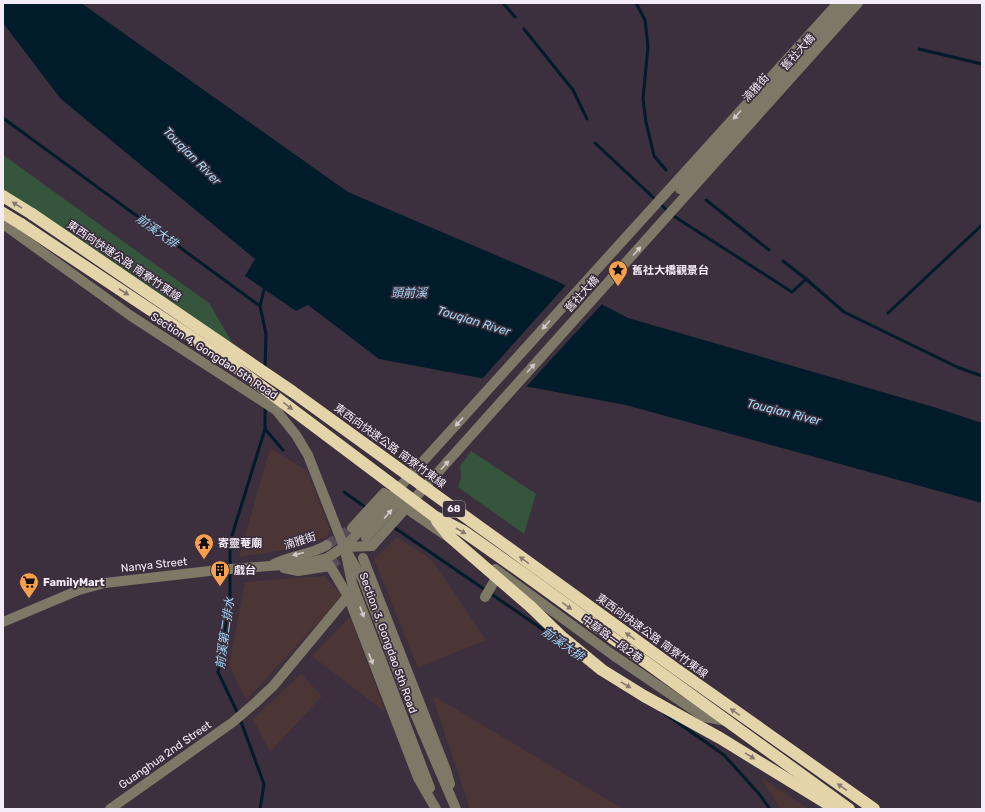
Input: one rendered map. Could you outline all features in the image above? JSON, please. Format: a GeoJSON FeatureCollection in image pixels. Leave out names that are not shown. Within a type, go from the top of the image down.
{"type":"FeatureCollection","features":[{"type":"Feature","properties":{"kind":"highway","name":"東西向快速公路 南寮竹東線"},"geometry":{"type":"LineString","coordinates":[[3,196],[293,392],[676,669],[874,809]]}},
{"type":"Feature","properties":{"kind":"highway","name":"68"},"geometry":{"type":"LineString","coordinates":[[3,213],[229,362],[434,516],[462,531],[524,574],[844,807]]}},
{"type":"Feature","properties":{"kind":"highway"},"geometry":{"type":"LineString","coordinates":[[434,516],[449,536],[531,607],[563,638],[602,670],[644,696],[720,738],[782,776],[844,807]]}},
{"type":"Feature","properties":{"kind":"street","name":"舊社大橋"},"geometry":{"type":"LineString","coordinates":[[362,536],[838,3]]}},
{"type":"Feature","properties":{"kind":"street","name":"湳雅街"},"geometry":{"type":"LineString","coordinates":[[680,189],[850,3]]}},
{"type":"Feature","properties":{"kind":"street","name":"舊社大橋"},"geometry":{"type":"LineString","coordinates":[[362,536],[858,3]]}},
{"type":"Feature","properties":{"kind":"street","name":"Section 4, Gongdao 5th Road"},"geometry":{"type":"LineString","coordinates":[[3,220],[125,304],[131,316]]}},
{"type":"Feature","properties":{"kind":"street","name":"Section 4, Gongdao 5th Road"},"geometry":{"type":"LineString","coordinates":[[3,224],[131,316],[276,410],[296,435],[308,455],[344,547]]}},
{"type":"Feature","properties":{"kind":"street"},"geometry":{"type":"LineString","coordinates":[[270,566],[307,563],[327,558],[362,536],[377,526],[398,502],[384,493],[365,515],[362,536]]}},
{"type":"Feature","properties":{"kind":"street","name":"中華路一段2巷"},"geometry":{"type":"LineString","coordinates":[[398,502],[523,589],[613,655],[704,717],[733,722],[844,807],[855,809]]}},
{"type":"Feature","properties":{"kind":"street"},"geometry":{"type":"LineString","coordinates":[[344,547],[362,536]]}},
{"type":"Feature","properties":{"kind":"street","name":"湳雅街"},"geometry":{"type":"LineString","coordinates":[[270,566],[286,557],[320,549],[327,545]]}},
{"type":"Feature","properties":{"kind":"street","name":"Section 3, Gongdao 5th Road"},"geometry":{"type":"LineString","coordinates":[[344,547],[352,583],[437,809]]}},
{"type":"Feature","properties":{"kind":"street","name":"Section 3, Gongdao 5th Road"},"geometry":{"type":"LineString","coordinates":[[344,547],[363,580],[407,695],[456,809]]}},
{"type":"Feature","properties":{"kind":"street","name":"中華路一段2巷"},"geometry":{"type":"LineString","coordinates":[[476,556],[495,580],[523,589]]}},
{"type":"Feature","properties":{"kind":"street","name":"Section 3, Gongdao 5th Road"},"geometry":{"type":"LineString","coordinates":[[363,558],[446,770],[456,809]]}},
{"type":"Feature","properties":{"kind":"street","name":"湳雅街"},"geometry":{"type":"LineString","coordinates":[[270,566],[298,571],[330,566]]}},
{"type":"Feature","properties":{"kind":"street","name":"Nanya Street"},"geometry":{"type":"LineString","coordinates":[[3,622],[80,590],[105,583],[218,570],[270,566]]}},
{"type":"Feature","properties":{"kind":"street","name":"Section 3, Gongdao 5th Road"},"geometry":{"type":"LineString","coordinates":[[330,566],[348,596],[418,778],[437,809]]}},
{"type":"Feature","properties":{"kind":"street"},"geometry":{"type":"LineString","coordinates":[[485,597],[495,580]]}},
{"type":"Feature","properties":{"kind":"street","name":"Guanghua 2nd Street"},"geometry":{"type":"LineString","coordinates":[[110,809],[233,722],[254,704],[274,685],[348,596]]}},
{"type":"Feature","properties":{"kind":"shaded area"},"geometry":{"type":"Polygon","coordinates":[[[270,448],[307,471],[330,529],[327,537],[284,550],[239,557],[270,448]]]}},
{"type":"Feature","properties":{"kind":"shaded area"},"geometry":{"type":"Polygon","coordinates":[[[397,537],[433,561],[486,640],[418,668],[374,559],[397,537]]]}},
{"type":"Feature","properties":{"kind":"shaded area"},"geometry":{"type":"Polygon","coordinates":[[[324,576],[343,596],[246,700],[229,666],[245,582],[324,576]]]}},
{"type":"Feature","properties":{"kind":"shaded area"},"geometry":{"type":"Polygon","coordinates":[[[350,617],[385,712],[312,656],[350,617]]]}},
{"type":"Feature","properties":{"kind":"shaded area"},"geometry":{"type":"Polygon","coordinates":[[[301,674],[322,696],[270,752],[253,719],[301,674]]]}},
{"type":"Feature","properties":{"kind":"shaded area"},"geometry":{"type":"Polygon","coordinates":[[[432,695],[623,809],[470,809],[432,695]]]}},
{"type":"Feature","properties":{"kind":"shaded area"},"geometry":{"type":"Polygon","coordinates":[[[760,777],[809,809],[781,809],[760,777]]]}},
{"type":"Feature","properties":{"kind":"green space"},"geometry":{"type":"Polygon","coordinates":[[[3,155],[209,303],[244,363],[3,197],[3,155]]]}},
{"type":"Feature","properties":{"kind":"green space"},"geometry":{"type":"Polygon","coordinates":[[[471,451],[536,494],[524,534],[458,487],[461,478],[460,466],[471,451]]]}},
{"type":"Feature","properties":{"kind":"water","name":"頭前溪"},"geometry":{"type":"Polygon","coordinates":[[[3,3],[81,3],[348,192],[561,283],[628,318],[937,408],[982,423],[982,503],[626,405],[379,359],[308,305],[296,311],[245,276],[255,259],[61,99],[3,23],[3,3]]]}},
{"type":"Feature","properties":{"kind":"pier"},"geometry":{"type":"Polygon","coordinates":[[[567,284],[603,303],[525,388],[481,380],[567,284]]]}},
{"type":"Feature","properties":{"kind":"waterway"},"geometry":{"type":"LineString","coordinates":[[503,3],[515,17]]}},
{"type":"Feature","properties":{"kind":"waterway"},"geometry":{"type":"LineString","coordinates":[[636,3],[645,20],[648,46],[643,99],[646,122],[654,156],[666,170]]}},
{"type":"Feature","properties":{"kind":"waterway"},"geometry":{"type":"LineString","coordinates":[[524,29],[573,90],[587,119]]}},
{"type":"Feature","properties":{"kind":"waterway"},"geometry":{"type":"LineString","coordinates":[[919,49],[982,64]]}},
{"type":"Feature","properties":{"kind":"waterway","name":"前溪大排"},"geometry":{"type":"LineString","coordinates":[[3,118],[260,306],[266,334],[265,369]]}},
{"type":"Feature","properties":{"kind":"waterway"},"geometry":{"type":"LineString","coordinates":[[595,143],[672,215],[792,292],[806,279],[844,312],[957,367],[982,376]]}},
{"type":"Feature","properties":{"kind":"waterway"},"geometry":{"type":"LineString","coordinates":[[706,200],[769,250]]}},
{"type":"Feature","properties":{"kind":"waterway"},"geometry":{"type":"LineString","coordinates":[[888,313],[982,225]]}},
{"type":"Feature","properties":{"kind":"waterway"},"geometry":{"type":"LineString","coordinates":[[783,261],[806,279]]}},
{"type":"Feature","properties":{"kind":"waterway"},"geometry":{"type":"LineString","coordinates":[[260,306],[265,286]]}},
{"type":"Feature","properties":{"kind":"waterway","name":"前溪第二排水"},"geometry":{"type":"LineString","coordinates":[[238,714],[218,672],[230,598],[230,542],[265,429],[265,409]]}},
{"type":"Feature","properties":{"kind":"waterway","name":"前溪大排"},"geometry":{"type":"LineString","coordinates":[[265,429],[283,450]]}},
{"type":"Feature","properties":{"kind":"waterway","name":"前溪大排"},"geometry":{"type":"LineString","coordinates":[[344,492],[368,509]]}},
{"type":"Feature","properties":{"kind":"waterway","name":"前溪大排"},"geometry":{"type":"LineString","coordinates":[[392,526],[554,637]]}},
{"type":"Feature","properties":{"kind":"waterway","name":"前溪大排"},"geometry":{"type":"LineString","coordinates":[[664,713],[724,755],[760,795],[770,809]]}},
{"type":"Feature","properties":{"kind":"waterway","name":"前溪第二排水"},"geometry":{"type":"LineString","coordinates":[[240,719],[264,784],[260,809]]}},
{"type":"Feature","properties":{"kind":"tunnel"},"geometry":{"type":"LineString","coordinates":[[327,545],[352,528]]}},
{"type":"Feature","properties":{"kind":"tunnel"},"geometry":{"type":"LineString","coordinates":[[330,566],[352,549]]}},
{"type":"Feature","properties":{"kind":"place","name":"舊社大橋觀景台"},"geometry":{"type":"Point","coordinates":[618,287]}},
{"type":"Feature","properties":{"kind":"place","name":"寄靈菴廟"},"geometry":{"type":"Point","coordinates":[204,560]}},
{"type":"Feature","properties":{"kind":"place","name":"戲台"},"geometry":{"type":"Point","coordinates":[220,587]}},
{"type":"Feature","properties":{"kind":"place","name":"FamilyMart"},"geometry":{"type":"Point","coordinates":[29,599]}},
{"type":"Feature","properties":{"kind":"water label","name":"Touqian River"},"geometry":{"type":"Point","coordinates":[192,156]}},
{"type":"Feature","properties":{"kind":"water label","name":"Touqian River"},"geometry":{"type":"Point","coordinates":[474,321]}},
{"type":"Feature","properties":{"kind":"water label","name":"Touqian River"},"geometry":{"type":"Point","coordinates":[784,412]}}]}
